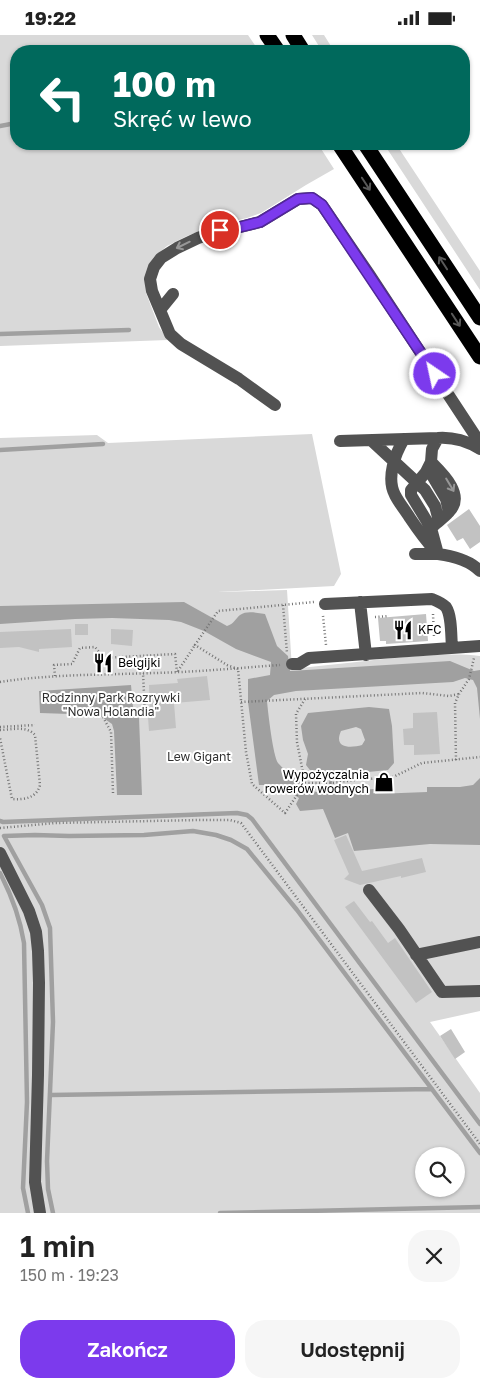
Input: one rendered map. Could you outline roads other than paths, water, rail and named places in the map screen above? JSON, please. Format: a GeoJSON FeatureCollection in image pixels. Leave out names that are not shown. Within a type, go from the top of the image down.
{"type":"FeatureCollection","features":[{"type":"Feature","properties":{"kind":"highway"},"geometry":{"type":"LineString","coordinates":[[343,150],[480,357]]}},
{"type":"Feature","properties":{"kind":"highway"},"geometry":{"type":"LineString","coordinates":[[368,150],[480,319]]}},
{"type":"Feature","properties":{"kind":"street"},"geometry":{"type":"LineString","coordinates":[[275,405],[239,379],[181,344],[170,334],[152,291],[150,279],[154,267],[161,258],[177,248],[220,230],[260,222],[298,199],[312,198],[322,205],[480,443]]}},
{"type":"Feature","properties":{"kind":"street"},"geometry":{"type":"LineString","coordinates":[[160,309],[173,294]]}},
{"type":"Feature","properties":{"kind":"street"},"geometry":{"type":"LineString","coordinates":[[340,441],[450,437],[480,449]]}},
{"type":"Feature","properties":{"kind":"street"},"geometry":{"type":"LineString","coordinates":[[418,482],[431,462],[432,449],[438,438]]}},
{"type":"Feature","properties":{"kind":"street"},"geometry":{"type":"LineString","coordinates":[[404,439],[397,450],[394,461],[392,475],[394,493],[424,539],[438,554]]}},
{"type":"Feature","properties":{"kind":"street"},"geometry":{"type":"LineString","coordinates":[[372,441],[418,482],[435,506],[438,554]]}},
{"type":"Feature","properties":{"kind":"street"},"geometry":{"type":"LineString","coordinates":[[431,462],[445,476],[455,493],[456,499],[449,513],[435,524]]}},
{"type":"Feature","properties":{"kind":"street"},"geometry":{"type":"LineString","coordinates":[[415,554],[454,556],[478,568]]}},
{"type":"Feature","properties":{"kind":"street"},"geometry":{"type":"LineString","coordinates":[[323,606],[432,599],[439,601],[446,607],[449,615],[452,648]]}},
{"type":"Feature","properties":{"kind":"street"},"geometry":{"type":"LineString","coordinates":[[360,603],[366,655]]}},
{"type":"Feature","properties":{"kind":"street"},"geometry":{"type":"LineString","coordinates":[[290,660],[299,664],[309,659],[480,646]]}},
{"type":"Feature","properties":{"kind":"street"},"geometry":{"type":"LineString","coordinates":[[0,853],[30,911],[36,932],[39,1002],[35,1182],[40,1213]]}},
{"type":"Feature","properties":{"kind":"street"},"geometry":{"type":"LineString","coordinates":[[369,890],[399,929],[442,992],[480,991]]}},
{"type":"Feature","properties":{"kind":"street"},"geometry":{"type":"LineString","coordinates":[[416,955],[480,942]]}},
{"type":"Feature","properties":{"kind":"waterway"},"geometry":{"type":"LineString","coordinates":[[0,126],[10,124]]}},
{"type":"Feature","properties":{"kind":"waterway"},"geometry":{"type":"LineString","coordinates":[[0,334],[129,330]]}},
{"type":"Feature","properties":{"kind":"waterway"},"geometry":{"type":"LineString","coordinates":[[0,450],[103,444]]}},
{"type":"Feature","properties":{"kind":"waterway"},"geometry":{"type":"LineString","coordinates":[[0,821],[237,813],[247,815],[252,819],[480,1124]]}},
{"type":"Feature","properties":{"kind":"waterway"},"geometry":{"type":"LineString","coordinates":[[53,1213],[48,1189],[47,1161],[53,1022],[50,928],[42,905],[4,836],[144,835],[193,831],[216,835],[231,840],[247,849],[297,910],[480,1153]]}},
{"type":"Feature","properties":{"kind":"waterway"},"geometry":{"type":"LineString","coordinates":[[0,873],[15,907],[24,943],[27,1102],[23,1188],[28,1213]]}},
{"type":"Feature","properties":{"kind":"waterway"},"geometry":{"type":"LineString","coordinates":[[51,1095],[432,1089]]}},
{"type":"Feature","properties":{"kind":"waterway"},"geometry":{"type":"LineString","coordinates":[[220,1213],[480,1207]]}},
{"type":"Feature","properties":{"kind":"place","name":"KFC"},"geometry":{"type":"Point","coordinates":[403,630]}},
{"type":"Feature","properties":{"kind":"place","name":"Belgijki"},"geometry":{"type":"Point","coordinates":[103,663]}},
{"type":"Feature","properties":{"kind":"place","name":"Wypożyczalnia rowerów wodnych"},"geometry":{"type":"Point","coordinates":[384,782]}},
{"type":"Feature","properties":{"kind":"park label","name":"Rodzinny Park Rozrywki \"Nowa Holandia\""},"geometry":{"type":"Point","coordinates":[111,705]}},
{"type":"Feature","properties":{"kind":"park label","name":"Lew Gigant"},"geometry":{"type":"Point","coordinates":[199,757]}}]}
